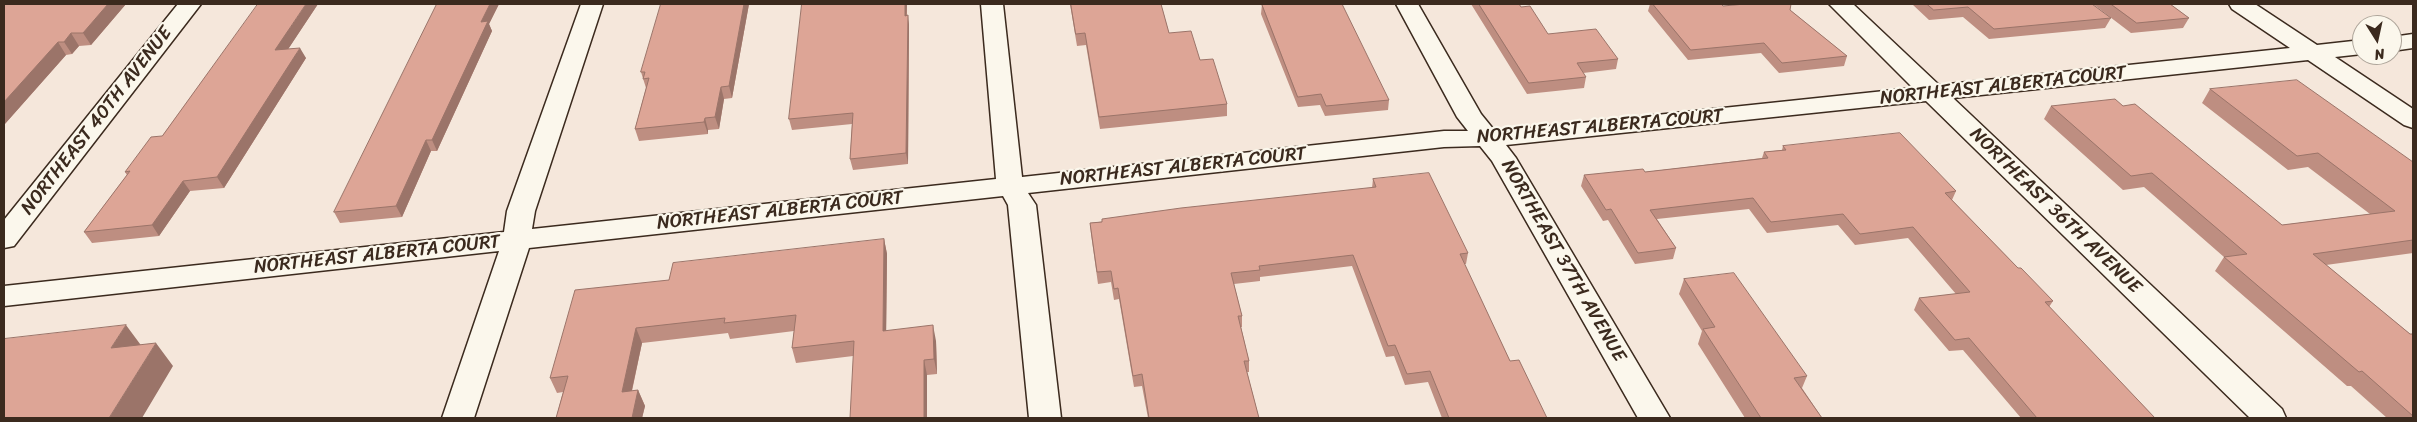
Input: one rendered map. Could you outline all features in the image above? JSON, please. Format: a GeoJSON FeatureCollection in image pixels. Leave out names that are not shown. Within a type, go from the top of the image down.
{"type":"FeatureCollection","features":[{"type":"Feature","properties":{"kind":"street","name":"NORTHEAST 40TH AVENUE"},"geometry":{"type":"LineString","coordinates":[[4,239],[190,4]]}},
{"type":"Feature","properties":{"kind":"street"},"geometry":{"type":"LineString","coordinates":[[458,418],[517,240],[521,211],[592,4]]}},
{"type":"Feature","properties":{"kind":"street"},"geometry":{"type":"LineString","coordinates":[[992,4],[1010,186],[1022,205],[1045,418]]}},
{"type":"Feature","properties":{"kind":"street","name":"NORTHEAST 37TH AVENUE"},"geometry":{"type":"LineString","coordinates":[[1407,4],[1470,117],[1503,158],[1654,418]]}},
{"type":"Feature","properties":{"kind":"street","name":"NORTHEAST 36TH AVENUE"},"geometry":{"type":"LineString","coordinates":[[1840,4],[2270,418]]}},
{"type":"Feature","properties":{"kind":"street"},"geometry":{"type":"LineString","coordinates":[[2240,4],[2413,120]]}},
{"type":"Feature","properties":{"kind":"street","name":"NORTHEAST ALBERTA COURT"},"geometry":{"type":"LineString","coordinates":[[4,296],[1444,139],[1523,137],[2352,48]]}},
{"type":"Feature","properties":{"kind":"building"},"geometry":{"type":"Polygon","coordinates":[[[4,4],[108,4],[83,33],[71,33],[64,42],[58,42],[4,102],[4,4]]]}},
{"type":"Feature","properties":{"kind":"building"},"geometry":{"type":"Polygon","coordinates":[[[258,4],[306,4],[275,50],[300,48],[217,177],[183,181],[152,225],[84,232],[130,171],[125,172],[151,137],[162,136],[258,4]]]}},
{"type":"Feature","properties":{"kind":"building"},"geometry":{"type":"Polygon","coordinates":[[[437,4],[490,4],[481,22],[488,21],[432,140],[426,140],[396,206],[334,212],[437,4]]]}},
{"type":"Feature","properties":{"kind":"building"},"geometry":{"type":"Polygon","coordinates":[[[661,4],[744,4],[729,86],[721,87],[715,117],[705,118],[704,122],[635,129],[649,78],[643,79],[645,72],[641,72],[661,4]]]}},
{"type":"Feature","properties":{"kind":"building"},"geometry":{"type":"Polygon","coordinates":[[[802,4],[905,4],[905,16],[908,15],[906,153],[850,159],[853,113],[789,119],[802,4]]]}},
{"type":"Feature","properties":{"kind":"building"},"geometry":{"type":"Polygon","coordinates":[[[1071,4],[1161,4],[1169,33],[1191,31],[1200,60],[1213,59],[1227,104],[1099,117],[1085,33],[1076,34],[1071,4]]]}},
{"type":"Feature","properties":{"kind":"building"},"geometry":{"type":"Polygon","coordinates":[[[1262,4],[1342,4],[1389,100],[1326,106],[1321,94],[1298,97],[1262,4]]]}},
{"type":"Feature","properties":{"kind":"building"},"geometry":{"type":"Polygon","coordinates":[[[1479,4],[1519,4],[1521,7],[1530,6],[1548,34],[1596,29],[1618,59],[1577,63],[1586,77],[1529,83],[1479,4]]]}},
{"type":"Feature","properties":{"kind":"building"},"geometry":{"type":"Polygon","coordinates":[[[1653,4],[1721,4],[1723,6],[1791,4],[1790,10],[1847,56],[1782,63],[1764,43],[1691,50],[1653,4]]]}},
{"type":"Feature","properties":{"kind":"building"},"geometry":{"type":"Polygon","coordinates":[[[1927,4],[2092,4],[2111,18],[1994,29],[1968,7],[1934,10],[1927,4]]]}},
{"type":"Feature","properties":{"kind":"building"},"geometry":{"type":"Polygon","coordinates":[[[2111,4],[2170,4],[2189,18],[2137,23],[2111,4]]]}},
{"type":"Feature","properties":{"kind":"building"},"geometry":{"type":"Polygon","coordinates":[[[2297,80],[2413,162],[2413,240],[2313,254],[2410,334],[2413,334],[2413,416],[2362,371],[2359,372],[2224,257],[2247,254],[2152,173],[2131,176],[2051,106],[2115,99],[2123,106],[2135,104],[2282,225],[2395,211],[2318,153],[2297,156],[2210,89],[2297,80]]]}},
{"type":"Feature","properties":{"kind":"building"},"geometry":{"type":"Polygon","coordinates":[[[1900,133],[1956,191],[1945,193],[2053,301],[2045,302],[2155,418],[2037,418],[1969,338],[1955,340],[1919,298],[1970,292],[1913,227],[1860,234],[1843,214],[1771,222],[1753,198],[1650,210],[1676,248],[1638,253],[1611,209],[1606,210],[1584,175],[1643,169],[1645,172],[1768,158],[1764,152],[1786,150],[1783,146],[1900,133]]]}},
{"type":"Feature","properties":{"kind":"building"},"geometry":{"type":"Polygon","coordinates":[[[1429,173],[1468,253],[1460,254],[1510,361],[1519,360],[1547,418],[1449,418],[1430,371],[1407,374],[1395,345],[1388,346],[1353,255],[1259,266],[1260,270],[1231,273],[1242,316],[1238,316],[1249,361],[1244,361],[1259,418],[1149,418],[1142,374],[1133,376],[1118,288],[1114,289],[1111,271],[1097,272],[1090,223],[1102,222],[1102,219],[1181,208],[1376,187],[1373,179],[1429,173]]]}},
{"type":"Feature","properties":{"kind":"building"},"geometry":{"type":"Polygon","coordinates":[[[884,239],[883,331],[933,325],[934,359],[924,360],[924,418],[850,418],[854,341],[792,348],[796,315],[724,323],[725,318],[636,328],[622,392],[638,390],[632,418],[556,418],[568,376],[550,378],[575,290],[669,280],[673,263],[884,239]]]}},
{"type":"Feature","properties":{"kind":"building"},"geometry":{"type":"Polygon","coordinates":[[[1734,273],[1807,376],[1794,378],[1822,418],[1761,418],[1703,329],[1715,327],[1684,279],[1734,273]]]}},
{"type":"Feature","properties":{"kind":"building"},"geometry":{"type":"Polygon","coordinates":[[[126,325],[111,348],[156,343],[109,418],[4,418],[4,339],[126,325]]]}}]}
